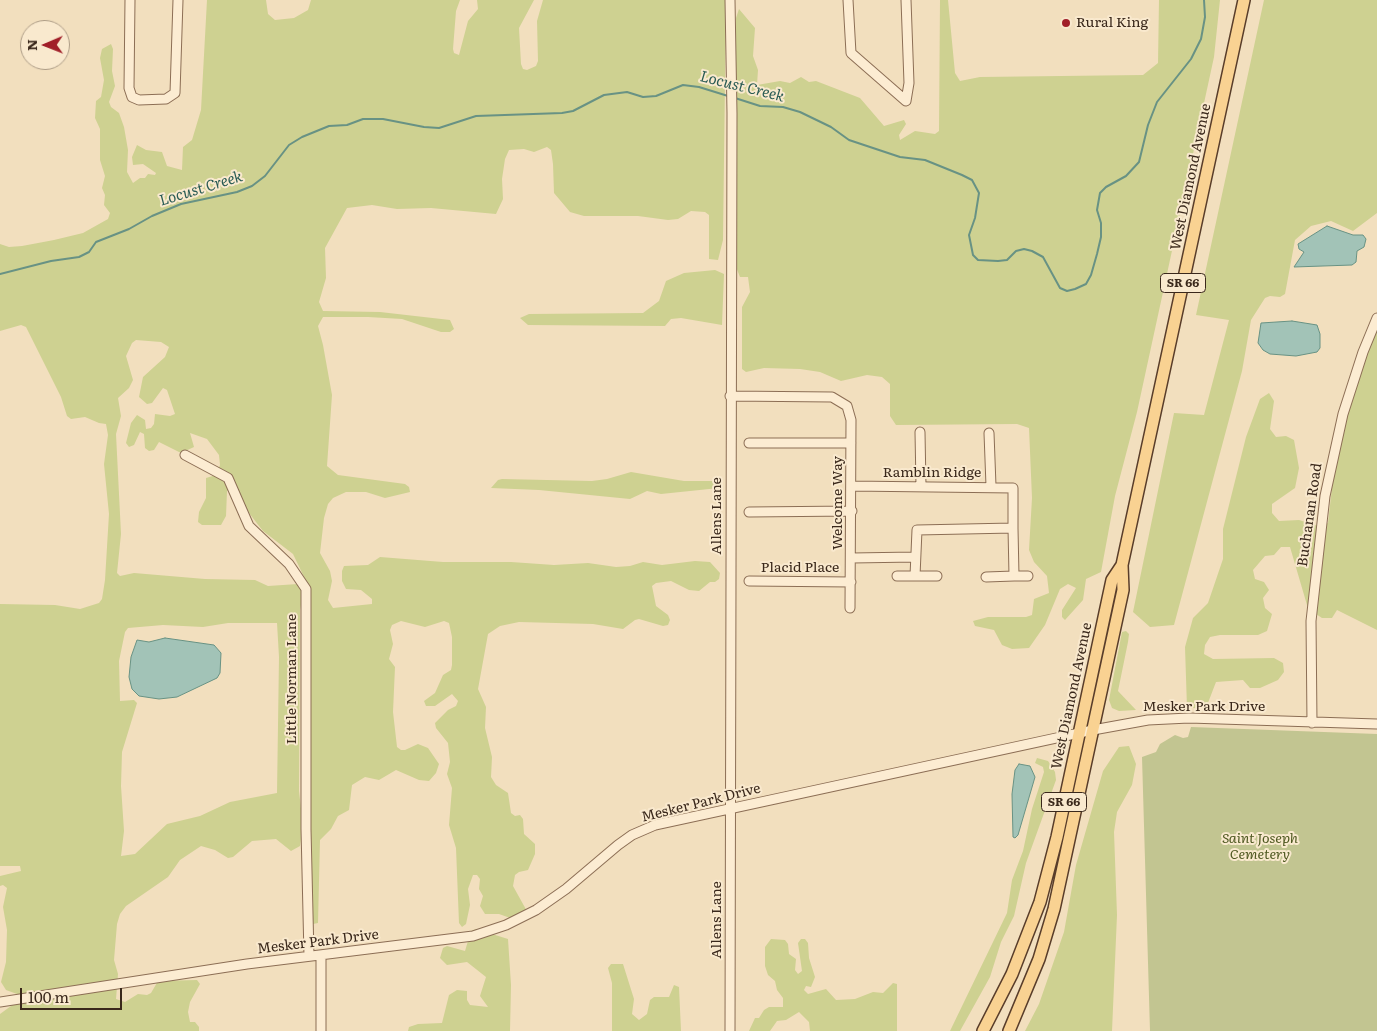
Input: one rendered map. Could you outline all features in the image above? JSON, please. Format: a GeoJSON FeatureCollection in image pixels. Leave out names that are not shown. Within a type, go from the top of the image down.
{"type":"FeatureCollection","features":[{"type":"Feature","properties":{"kind":"main road","name":"West Diamond Avenue"},"geometry":{"type":"LineString","coordinates":[[1009,1031],[1027,990],[1046,937],[1124,583],[1122,565],[1244,0]]}},
{"type":"Feature","properties":{"kind":"main road","name":"West Diamond Avenue"},"geometry":{"type":"LineString","coordinates":[[983,1031],[1012,974],[1034,918],[1048,872],[1112,580],[1122,565]]}},
{"type":"Feature","properties":{"kind":"street"},"geometry":{"type":"LineString","coordinates":[[130,0],[131,96],[140,100],[169,98],[175,93],[178,0]]}},
{"type":"Feature","properties":{"kind":"street","name":"Allens Lane"},"geometry":{"type":"LineString","coordinates":[[730,0],[732,113],[730,1031]]}},
{"type":"Feature","properties":{"kind":"street"},"geometry":{"type":"LineString","coordinates":[[848,0],[851,53],[906,101],[909,83],[906,0]]}},
{"type":"Feature","properties":{"kind":"street","name":"Buchanan Road"},"geometry":{"type":"LineString","coordinates":[[1312,723],[1311,621],[1326,496],[1343,414],[1363,352],[1377,318]]}},
{"type":"Feature","properties":{"kind":"street","name":"Welcome Way"},"geometry":{"type":"LineString","coordinates":[[730,396],[832,397],[842,401],[850,412],[852,511],[850,608]]}},
{"type":"Feature","properties":{"kind":"street"},"geometry":{"type":"LineString","coordinates":[[920,432],[922,486]]}},
{"type":"Feature","properties":{"kind":"street"},"geometry":{"type":"LineString","coordinates":[[989,433],[991,486]]}},
{"type":"Feature","properties":{"kind":"street"},"geometry":{"type":"LineString","coordinates":[[749,443],[851,443]]}},
{"type":"Feature","properties":{"kind":"street","name":"Little Norman Lane"},"geometry":{"type":"LineString","coordinates":[[185,455],[228,478],[249,526],[289,564],[306,589],[306,829],[310,956]]}},
{"type":"Feature","properties":{"kind":"street","name":"Ramblin Ridge"},"geometry":{"type":"LineString","coordinates":[[851,486],[991,486],[1013,488],[1013,528]]}},
{"type":"Feature","properties":{"kind":"street"},"geometry":{"type":"LineString","coordinates":[[749,512],[852,511]]}},
{"type":"Feature","properties":{"kind":"street"},"geometry":{"type":"LineString","coordinates":[[915,576],[916,530],[1013,528],[1014,576]]}},
{"type":"Feature","properties":{"kind":"street"},"geometry":{"type":"LineString","coordinates":[[852,558],[915,557]]}},
{"type":"Feature","properties":{"kind":"street"},"geometry":{"type":"LineString","coordinates":[[897,576],[937,576]]}},
{"type":"Feature","properties":{"kind":"street"},"geometry":{"type":"LineString","coordinates":[[986,577],[1028,576]]}},
{"type":"Feature","properties":{"kind":"street","name":"Placid Place"},"geometry":{"type":"LineString","coordinates":[[749,581],[851,582]]}},
{"type":"Feature","properties":{"kind":"street","name":"Mesker Park Drive"},"geometry":{"type":"LineString","coordinates":[[0,1002],[321,954],[439,942],[488,931],[523,917],[554,899],[632,835],[668,822],[1092,730],[1148,720],[1196,718],[1377,724]]}},
{"type":"Feature","properties":{"kind":"street"},"geometry":{"type":"LineString","coordinates":[[321,954],[321,1031]]}},
{"type":"Feature","properties":{"kind":"green space"},"geometry":{"type":"Polygon","coordinates":[[[207,0],[266,0],[268,14],[275,20],[294,18],[308,10],[311,0],[460,0],[456,11],[453,49],[454,53],[459,55],[468,21],[478,9],[477,0],[534,0],[519,28],[521,64],[523,69],[527,70],[536,66],[538,61],[537,21],[543,0],[726,0],[723,240],[718,260],[709,259],[709,215],[705,212],[691,211],[678,219],[668,220],[638,216],[584,216],[570,212],[554,193],[551,150],[547,147],[534,152],[524,149],[509,150],[505,159],[502,179],[503,199],[496,214],[431,208],[397,209],[372,205],[347,208],[325,248],[326,278],[319,302],[323,311],[380,312],[450,320],[454,329],[450,332],[441,332],[402,319],[368,317],[323,317],[318,326],[332,395],[327,466],[338,475],[405,484],[409,487],[410,492],[385,498],[366,492],[346,492],[333,498],[328,504],[324,518],[320,553],[330,571],[332,581],[328,600],[333,608],[372,604],[372,599],[361,590],[346,589],[342,581],[342,571],[344,566],[368,565],[380,557],[443,562],[511,562],[554,565],[588,563],[616,567],[630,566],[643,562],[662,565],[695,561],[710,562],[720,573],[719,579],[715,582],[710,582],[699,591],[689,590],[671,581],[656,583],[652,586],[656,606],[668,615],[670,620],[668,625],[663,626],[639,619],[623,629],[593,624],[519,622],[500,626],[488,634],[478,689],[486,707],[485,728],[492,757],[491,777],[496,785],[508,793],[511,813],[515,816],[520,815],[523,819],[524,834],[535,844],[535,854],[528,870],[515,875],[513,886],[528,913],[513,919],[499,914],[485,914],[480,906],[483,896],[479,889],[480,879],[477,875],[473,875],[468,889],[470,905],[466,924],[462,927],[459,923],[456,848],[449,825],[452,788],[447,774],[450,762],[448,743],[436,728],[435,723],[448,710],[456,706],[458,701],[452,694],[435,706],[426,706],[424,701],[435,693],[443,675],[451,670],[452,637],[449,623],[444,621],[425,627],[401,621],[392,625],[390,630],[393,644],[389,659],[395,667],[393,712],[397,747],[405,750],[418,744],[428,748],[439,764],[436,773],[429,781],[419,780],[396,770],[379,780],[365,777],[352,785],[349,810],[338,816],[331,829],[320,840],[318,923],[313,924],[309,891],[311,794],[302,600],[300,610],[299,791],[303,826],[300,846],[291,851],[276,839],[252,841],[233,857],[228,858],[215,850],[201,846],[180,860],[168,877],[126,906],[120,914],[117,924],[114,960],[118,974],[116,999],[125,1002],[138,994],[147,995],[151,993],[158,981],[197,980],[200,984],[190,1002],[188,1012],[190,1022],[195,1022],[199,1027],[199,1031],[0,1031],[0,1014],[22,998],[6,990],[1,982],[6,962],[7,930],[3,907],[7,888],[3,885],[0,886],[0,876],[21,871],[20,866],[0,866],[0,604],[55,605],[80,609],[99,603],[102,599],[105,580],[109,514],[104,464],[108,435],[106,424],[85,417],[71,419],[67,416],[61,397],[26,327],[21,325],[0,331],[0,244],[9,247],[54,240],[83,233],[108,219],[110,213],[104,205],[105,195],[102,188],[105,176],[100,160],[100,129],[95,118],[96,101],[101,97],[104,80],[100,58],[102,49],[111,44],[113,49],[112,71],[115,86],[109,102],[111,107],[119,113],[124,127],[128,150],[127,172],[133,183],[140,178],[145,178],[148,174],[155,175],[156,173],[143,164],[133,165],[132,157],[137,145],[146,150],[162,152],[167,166],[182,170],[183,147],[192,140],[201,110],[207,0]],[[136,340],[132,343],[126,356],[133,380],[129,388],[118,398],[121,416],[116,434],[121,534],[117,573],[120,576],[134,573],[205,579],[255,580],[268,586],[298,584],[306,581],[293,554],[263,531],[249,513],[239,495],[231,490],[227,491],[226,516],[221,525],[202,525],[198,522],[199,512],[206,498],[206,478],[216,475],[220,465],[219,455],[207,439],[190,433],[194,447],[181,453],[159,442],[154,450],[149,451],[145,448],[144,434],[140,432],[134,445],[129,447],[126,443],[131,423],[137,415],[145,420],[146,429],[151,428],[154,424],[155,414],[170,416],[175,414],[167,390],[163,388],[152,403],[147,404],[139,397],[143,377],[165,357],[169,347],[161,342],[136,340]],[[228,623],[203,627],[163,625],[128,628],[125,632],[119,661],[120,701],[134,700],[137,703],[122,752],[121,786],[124,831],[121,856],[135,854],[167,824],[200,816],[230,802],[277,793],[279,657],[277,623],[228,623]]]}},
{"type":"Feature","properties":{"kind":"green space"},"geometry":{"type":"Polygon","coordinates":[[[940,0],[948,0],[955,73],[960,81],[980,77],[1143,75],[1158,63],[1159,0],[1220,0],[1214,57],[1137,412],[1115,496],[1101,572],[1086,579],[1083,600],[1065,620],[1062,617],[1062,610],[1076,588],[1068,584],[1060,589],[1045,625],[1029,648],[1012,649],[1002,645],[994,630],[975,626],[973,621],[988,617],[1026,617],[1032,615],[1034,599],[1049,593],[1047,576],[1034,562],[1029,550],[1032,498],[1029,428],[1017,424],[896,425],[890,416],[890,384],[882,377],[867,375],[841,381],[820,372],[800,369],[764,368],[746,372],[742,369],[742,307],[750,292],[748,277],[740,277],[736,267],[732,202],[736,18],[739,9],[755,28],[753,56],[758,70],[757,85],[780,81],[790,83],[801,77],[809,82],[816,81],[860,98],[884,126],[904,120],[906,124],[899,135],[900,140],[915,131],[935,134],[939,131],[940,0]]]}},
{"type":"Feature","properties":{"kind":"green space"},"geometry":{"type":"Polygon","coordinates":[[[1264,0],[1377,0],[1377,213],[1353,231],[1331,221],[1311,226],[1295,240],[1285,294],[1280,297],[1270,296],[1265,298],[1251,320],[1242,371],[1174,625],[1150,627],[1133,612],[1174,413],[1204,415],[1229,320],[1196,315],[1264,0]]]}},
{"type":"Feature","properties":{"kind":"green space"},"geometry":{"type":"Polygon","coordinates":[[[715,270],[724,274],[722,325],[681,318],[671,319],[665,326],[528,325],[520,318],[529,314],[643,313],[659,301],[666,281],[684,273],[715,270]]]}},
{"type":"Feature","properties":{"kind":"green space"},"geometry":{"type":"Polygon","coordinates":[[[1377,329],[1377,630],[1337,610],[1332,618],[1322,618],[1313,612],[1307,605],[1290,547],[1281,547],[1274,555],[1265,556],[1253,570],[1255,579],[1264,582],[1269,590],[1263,598],[1265,608],[1272,614],[1267,631],[1258,635],[1220,635],[1210,637],[1205,645],[1204,654],[1213,659],[1274,658],[1283,663],[1284,672],[1278,680],[1260,688],[1250,688],[1243,680],[1216,682],[1206,708],[1187,708],[1185,647],[1193,618],[1208,603],[1223,559],[1223,529],[1246,437],[1260,399],[1269,393],[1274,401],[1270,429],[1276,437],[1286,436],[1294,440],[1299,468],[1295,488],[1272,504],[1272,513],[1279,521],[1299,520],[1318,526],[1328,523],[1335,461],[1366,351],[1377,329]]]}},
{"type":"Feature","properties":{"kind":"green space"},"geometry":{"type":"Polygon","coordinates":[[[631,472],[684,481],[714,481],[718,483],[719,488],[661,494],[647,491],[630,499],[539,490],[491,488],[498,480],[502,479],[592,481],[631,472]]]}},
{"type":"Feature","properties":{"kind":"green space"},"geometry":{"type":"Polygon","coordinates":[[[1126,631],[1129,634],[1128,642],[1118,691],[1136,710],[1119,711],[1112,708],[1109,700],[1122,632],[1126,631]]]}},
{"type":"Feature","properties":{"kind":"green space","name":"Saint Joseph Cemetery"},"geometry":{"type":"Polygon","coordinates":[[[1191,727],[1377,734],[1377,1031],[1150,1031],[1142,757],[1156,752],[1160,744],[1175,735],[1183,738],[1188,737],[1191,727]]]}},
{"type":"Feature","properties":{"kind":"green space"},"geometry":{"type":"Polygon","coordinates":[[[1129,746],[1136,764],[1132,785],[1117,812],[1114,832],[1117,915],[1112,1031],[1025,1031],[1039,1004],[1064,932],[1076,865],[1103,771],[1119,747],[1129,746]]]}},
{"type":"Feature","properties":{"kind":"green space"},"geometry":{"type":"Polygon","coordinates":[[[1037,758],[1048,761],[1055,772],[1056,780],[1026,863],[1014,916],[1001,942],[990,977],[960,1031],[950,1031],[1007,913],[1012,880],[1023,851],[1032,809],[1044,772],[1043,767],[1035,763],[1037,758]]]}},
{"type":"Feature","properties":{"kind":"green space"},"geometry":{"type":"Polygon","coordinates":[[[476,929],[508,939],[511,985],[510,1031],[408,1031],[409,1027],[418,1024],[442,1023],[449,995],[457,990],[467,991],[467,1000],[470,1005],[488,1007],[480,996],[486,977],[467,962],[447,965],[440,958],[443,948],[447,946],[465,951],[471,931],[476,929]]]}},
{"type":"Feature","properties":{"kind":"green space"},"geometry":{"type":"Polygon","coordinates":[[[771,939],[785,940],[788,944],[789,954],[796,959],[795,970],[798,974],[802,971],[798,943],[801,939],[805,939],[808,943],[809,958],[815,977],[811,987],[806,986],[804,990],[808,994],[826,989],[836,1000],[855,999],[873,992],[883,993],[893,983],[897,984],[897,1031],[810,1031],[809,1022],[799,1012],[786,1020],[777,1021],[770,1031],[749,1031],[755,1018],[759,1018],[764,1010],[769,1007],[783,1007],[783,998],[777,990],[775,981],[768,975],[765,966],[765,947],[771,939]]]}},
{"type":"Feature","properties":{"kind":"green space"},"geometry":{"type":"Polygon","coordinates":[[[611,964],[623,964],[634,999],[632,1014],[639,1020],[647,1014],[650,1000],[654,997],[669,997],[674,985],[679,987],[681,1031],[612,1031],[612,983],[608,968],[611,964]]]}},
{"type":"Feature","properties":{"kind":"water"},"geometry":{"type":"Polygon","coordinates":[[[1327,226],[1353,235],[1363,235],[1366,239],[1364,247],[1357,251],[1356,262],[1352,265],[1294,267],[1304,252],[1299,249],[1298,244],[1327,226]]]}},
{"type":"Feature","properties":{"kind":"water"},"geometry":{"type":"Polygon","coordinates":[[[1292,321],[1317,325],[1320,334],[1320,348],[1317,352],[1296,356],[1270,354],[1263,350],[1258,343],[1261,323],[1292,321]]]}},
{"type":"Feature","properties":{"kind":"water"},"geometry":{"type":"Polygon","coordinates":[[[165,638],[214,645],[221,653],[220,673],[217,678],[177,697],[159,699],[139,696],[132,689],[129,677],[131,657],[137,640],[149,642],[165,638]]]}},
{"type":"Feature","properties":{"kind":"water"},"geometry":{"type":"Polygon","coordinates":[[[1019,764],[1030,766],[1035,777],[1018,835],[1015,838],[1013,837],[1012,794],[1015,770],[1019,764]]]}},
{"type":"Feature","properties":{"kind":"waterway","name":"Locust Creek"},"geometry":{"type":"LineString","coordinates":[[735,98],[760,106],[783,107],[800,112],[831,127],[849,140],[900,157],[925,160],[972,180],[979,193],[975,218],[969,235],[973,255],[978,260],[998,261],[1007,260],[1016,251],[1024,249],[1032,251],[1043,257],[1060,288],[1067,291],[1086,284],[1091,275],[1101,237],[1101,223],[1097,210],[1100,193],[1106,187],[1126,176],[1139,162],[1148,125],[1157,102],[1191,59],[1201,39],[1205,17],[1204,0]]}},
{"type":"Feature","properties":{"kind":"waterway","name":"Locust Creek"},"geometry":{"type":"LineString","coordinates":[[0,274],[51,261],[79,257],[89,252],[96,242],[129,229],[152,216],[181,204],[237,192],[252,186],[265,176],[289,145],[302,137],[329,126],[347,125],[363,119],[383,119],[439,128],[476,116],[562,113],[573,111],[604,95],[627,92],[643,97],[656,96],[683,85],[699,87],[728,96]]}},
{"type":"Feature","properties":{"kind":"place","name":"Rural King"},"geometry":{"type":"Point","coordinates":[1066,23]}}]}
